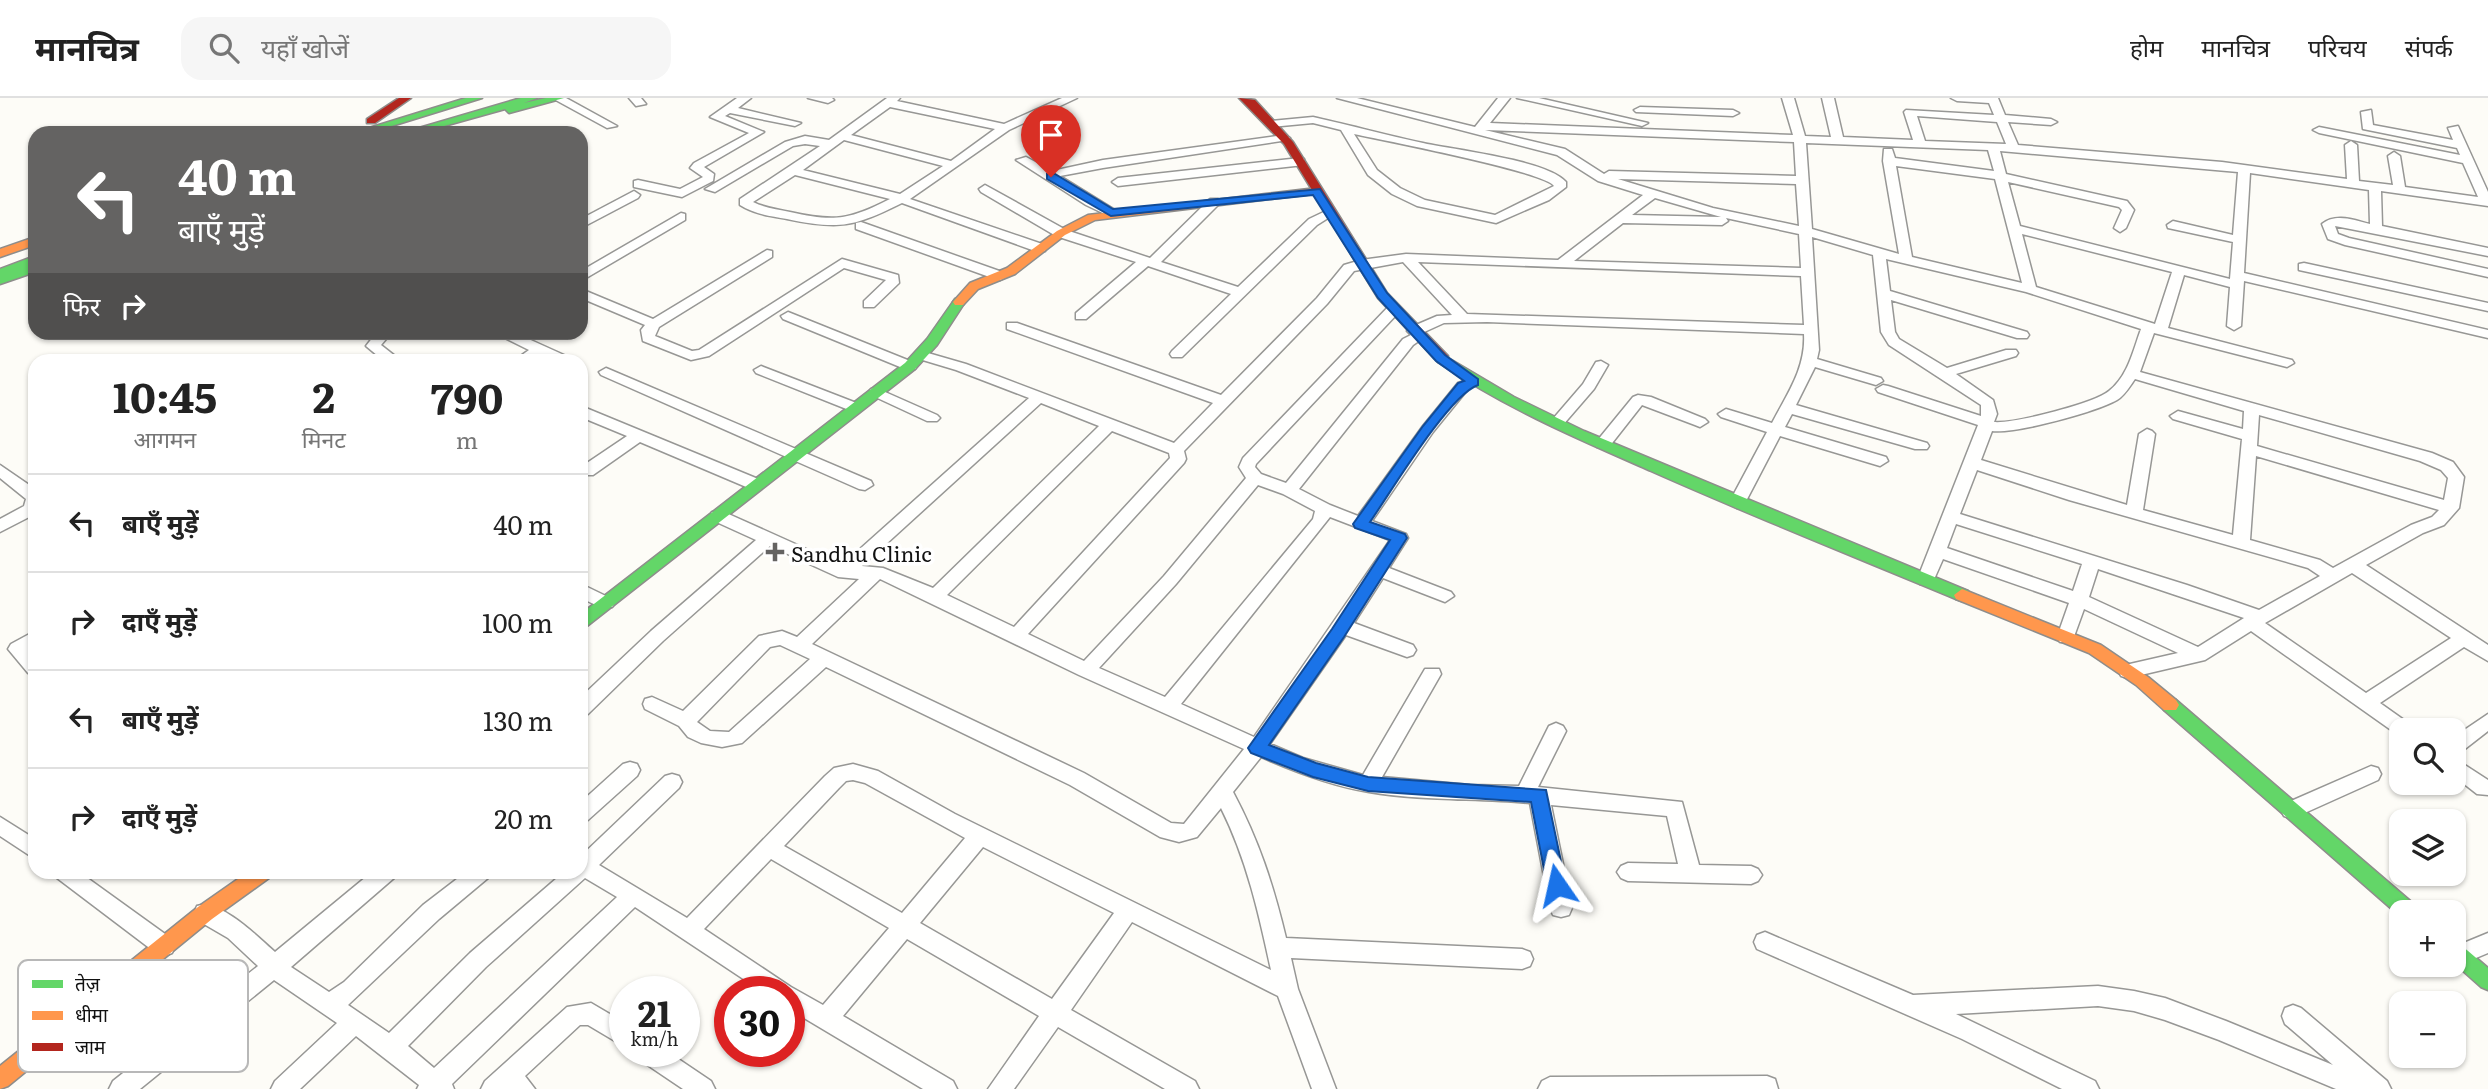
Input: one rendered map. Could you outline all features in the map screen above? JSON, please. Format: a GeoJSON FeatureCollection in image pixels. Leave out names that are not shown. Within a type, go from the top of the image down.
{"type":"FeatureCollection","features":[{"type":"Feature","properties":{"kind":"main road"},"geometry":{"type":"LineString","coordinates":[[367,126],[406,98]]}},
{"type":"Feature","properties":{"kind":"main road"},"geometry":{"type":"LineString","coordinates":[[381,126],[477,98]]}},
{"type":"Feature","properties":{"kind":"main road"},"geometry":{"type":"LineString","coordinates":[[408,126],[505,98]]}},
{"type":"Feature","properties":{"kind":"main road"},"geometry":{"type":"LineString","coordinates":[[432,126],[532,98]]}},
{"type":"Feature","properties":{"kind":"main road"},"geometry":{"type":"LineString","coordinates":[[448,126],[558,98]]}},
{"type":"Feature","properties":{"kind":"main road"},"geometry":{"type":"LineString","coordinates":[[1244,98],[1284,138],[1361,264],[1394,309],[1441,358],[1474,382],[1557,423],[1737,503],[2095,649],[2128,671],[2395,900]]}},
{"type":"Feature","properties":{"kind":"main road"},"geometry":{"type":"LineString","coordinates":[[588,617],[915,360],[968,291],[1020,265],[1061,233],[1092,217],[1111,213],[1317,191]]}},
{"type":"Feature","properties":{"kind":"main road"},"geometry":{"type":"LineString","coordinates":[[0,253],[28,243]]}},
{"type":"Feature","properties":{"kind":"main road"},"geometry":{"type":"LineString","coordinates":[[0,262],[28,253]]}},
{"type":"Feature","properties":{"kind":"main road"},"geometry":{"type":"LineString","coordinates":[[0,273],[28,263]]}},
{"type":"Feature","properties":{"kind":"main road"},"geometry":{"type":"LineString","coordinates":[[0,280],[28,270]]}},
{"type":"Feature","properties":{"kind":"main road"},"geometry":{"type":"LineString","coordinates":[[146,960],[252,879]]}},
{"type":"Feature","properties":{"kind":"main road"},"geometry":{"type":"LineString","coordinates":[[2466,962],[2488,981]]}},
{"type":"Feature","properties":{"kind":"street"},"geometry":{"type":"LineString","coordinates":[[558,98],[611,126]]}},
{"type":"Feature","properties":{"kind":"street"},"geometry":{"type":"LineString","coordinates":[[588,219],[636,189],[682,193],[709,178],[708,174],[696,168],[758,132],[716,117],[745,98]]}},
{"type":"Feature","properties":{"kind":"street"},"geometry":{"type":"LineString","coordinates":[[814,98],[828,100]]}},
{"type":"Feature","properties":{"kind":"street"},"geometry":{"type":"LineString","coordinates":[[1005,128],[891,101],[793,171],[744,202],[782,214],[836,223],[904,200],[1005,128],[1070,98]]}},
{"type":"Feature","properties":{"kind":"street"},"geometry":{"type":"LineString","coordinates":[[1343,98],[1480,128],[1561,152],[1595,174],[1651,194],[2030,289],[2154,328],[2287,363]]}},
{"type":"Feature","properties":{"kind":"street"},"geometry":{"type":"LineString","coordinates":[[1480,128],[1504,98]]}},
{"type":"Feature","properties":{"kind":"street"},"geometry":{"type":"LineString","coordinates":[[1523,98],[1643,128]]}},
{"type":"Feature","properties":{"kind":"street"},"geometry":{"type":"LineString","coordinates":[[1728,98],[1741,136]]}},
{"type":"Feature","properties":{"kind":"street"},"geometry":{"type":"LineString","coordinates":[[1737,503],[1789,408],[1812,349],[1800,139],[1788,98]]}},
{"type":"Feature","properties":{"kind":"street"},"geometry":{"type":"LineString","coordinates":[[1828,98],[1838,140]]}},
{"type":"Feature","properties":{"kind":"street"},"geometry":{"type":"LineString","coordinates":[[1905,98],[1920,144]]}},
{"type":"Feature","properties":{"kind":"street"},"geometry":{"type":"LineString","coordinates":[[1957,98],[1992,99],[2014,148]]}},
{"type":"Feature","properties":{"kind":"street"},"geometry":{"type":"LineString","coordinates":[[1643,128],[1638,104],[1733,113]]}},
{"type":"Feature","properties":{"kind":"street"},"geometry":{"type":"LineString","coordinates":[[728,109],[795,123]]}},
{"type":"Feature","properties":{"kind":"street"},"geometry":{"type":"LineString","coordinates":[[1910,112],[2050,122]]}},
{"type":"Feature","properties":{"kind":"street"},"geometry":{"type":"LineString","coordinates":[[2367,112],[2367,127],[2461,145]]}},
{"type":"Feature","properties":{"kind":"street"},"geometry":{"type":"LineString","coordinates":[[1271,124],[1312,120],[1511,164],[1555,177],[1560,182],[1560,187],[1545,197],[1496,219],[1421,202],[1396,191],[1372,172],[1345,128]]}},
{"type":"Feature","properties":{"kind":"street"},"geometry":{"type":"LineString","coordinates":[[1480,128],[1643,128],[1741,136],[1993,146],[2244,169],[2487,202]]}},
{"type":"Feature","properties":{"kind":"street"},"geometry":{"type":"LineString","coordinates":[[2454,128],[2487,202]]}},
{"type":"Feature","properties":{"kind":"street"},"geometry":{"type":"LineString","coordinates":[[2319,130],[2467,160]]}},
{"type":"Feature","properties":{"kind":"street"},"geometry":{"type":"LineString","coordinates":[[1051,175],[1103,164],[1284,138]]}},
{"type":"Feature","properties":{"kind":"street"},"geometry":{"type":"LineString","coordinates":[[711,189],[789,144],[805,140],[836,140],[952,165]]}},
{"type":"Feature","properties":{"kind":"street"},"geometry":{"type":"LineString","coordinates":[[1886,143],[1906,259]]}},
{"type":"Feature","properties":{"kind":"street"},"geometry":{"type":"LineString","coordinates":[[2351,145],[2353,185]]}},
{"type":"Feature","properties":{"kind":"street"},"geometry":{"type":"LineString","coordinates":[[1993,146],[2030,289]]}},
{"type":"Feature","properties":{"kind":"street"},"geometry":{"type":"LineString","coordinates":[[2394,156],[2400,191]]}},
{"type":"Feature","properties":{"kind":"street"},"geometry":{"type":"LineString","coordinates":[[1022,160],[1111,213]]}},
{"type":"Feature","properties":{"kind":"street"},"geometry":{"type":"LineString","coordinates":[[1889,161],[2000,176],[2123,204],[2129,210],[2120,228]]}},
{"type":"Feature","properties":{"kind":"street"},"geometry":{"type":"LineString","coordinates":[[1118,182],[1300,162]]}},
{"type":"Feature","properties":{"kind":"street"},"geometry":{"type":"LineString","coordinates":[[2234,326],[2244,169]]}},
{"type":"Feature","properties":{"kind":"street"},"geometry":{"type":"LineString","coordinates":[[793,171],[904,200],[1040,248]]}},
{"type":"Feature","properties":{"kind":"street"},"geometry":{"type":"LineString","coordinates":[[1595,174],[1801,180]]}},
{"type":"Feature","properties":{"kind":"street"},"geometry":{"type":"LineString","coordinates":[[2375,188],[2376,228]]}},
{"type":"Feature","properties":{"kind":"street"},"geometry":{"type":"LineString","coordinates":[[985,189],[1061,233],[1241,293]]}},
{"type":"Feature","properties":{"kind":"street"},"geometry":{"type":"LineString","coordinates":[[1560,265],[1651,194]]}},
{"type":"Feature","properties":{"kind":"street"},"geometry":{"type":"LineString","coordinates":[[1081,316],[1149,262],[1214,202]]}},
{"type":"Feature","properties":{"kind":"street"},"geometry":{"type":"LineString","coordinates":[[1177,354],[1313,222],[1330,213]]}},
{"type":"Feature","properties":{"kind":"street"},"geometry":{"type":"LineString","coordinates":[[588,273],[681,217]]}},
{"type":"Feature","properties":{"kind":"street"},"geometry":{"type":"LineString","coordinates":[[1621,219],[1757,221]]}},
{"type":"Feature","properties":{"kind":"street"},"geometry":{"type":"LineString","coordinates":[[2488,252],[2332,220],[2328,224],[2333,236],[2345,241],[2488,273]]}},
{"type":"Feature","properties":{"kind":"street"},"geometry":{"type":"LineString","coordinates":[[2173,225],[2240,240]]}},
{"type":"Feature","properties":{"kind":"street"},"geometry":{"type":"LineString","coordinates":[[861,226],[1000,276]]}},
{"type":"Feature","properties":{"kind":"street"},"geometry":{"type":"LineString","coordinates":[[2014,228],[2179,270],[2488,334]]}},
{"type":"Feature","properties":{"kind":"street"},"geometry":{"type":"LineString","coordinates":[[1879,253],[1888,332],[1894,342],[1945,373],[1988,404],[1986,424],[1926,580]]}},
{"type":"Feature","properties":{"kind":"street"},"geometry":{"type":"LineString","coordinates":[[767,254],[654,324],[648,330],[648,338],[691,356],[698,355],[845,262],[894,278],[869,304]]}},
{"type":"Feature","properties":{"kind":"street"},"geometry":{"type":"LineString","coordinates":[[1176,450],[1322,301],[1349,268],[1361,264],[1406,258],[1807,272]]}},
{"type":"Feature","properties":{"kind":"street"},"geometry":{"type":"LineString","coordinates":[[1406,258],[1463,318]]}},
{"type":"Feature","properties":{"kind":"street"},"geometry":{"type":"LineString","coordinates":[[2304,267],[2488,307]]}},
{"type":"Feature","properties":{"kind":"street"},"geometry":{"type":"LineString","coordinates":[[1809,361],[1986,424],[2004,428],[2056,416],[2113,396],[2132,374],[2179,270]]}},
{"type":"Feature","properties":{"kind":"street"},"geometry":{"type":"LineString","coordinates":[[1883,293],[2022,335]]}},
{"type":"Feature","properties":{"kind":"street"},"geometry":{"type":"LineString","coordinates":[[588,296],[654,324]]}},
{"type":"Feature","properties":{"kind":"street"},"geometry":{"type":"LineString","coordinates":[[686,721],[765,641],[782,638],[1077,779],[1167,831],[1190,831],[1257,748],[1400,538],[1324,509],[1289,490],[1255,478],[1247,467],[1394,309]]}},
{"type":"Feature","properties":{"kind":"street"},"geometry":{"type":"LineString","coordinates":[[788,316],[915,360],[953,364],[1176,450]]}},
{"type":"Feature","properties":{"kind":"street"},"geometry":{"type":"LineString","coordinates":[[1289,490],[1408,342],[1416,334],[1442,319],[1811,330]]}},
{"type":"Feature","properties":{"kind":"street"},"geometry":{"type":"LineString","coordinates":[[1012,326],[1225,402]]}},
{"type":"Feature","properties":{"kind":"street"},"geometry":{"type":"LineString","coordinates":[[378,340],[373,346],[383,354]]}},
{"type":"Feature","properties":{"kind":"street"},"geometry":{"type":"LineString","coordinates":[[519,340],[553,354]]}},
{"type":"Feature","properties":{"kind":"street"},"geometry":{"type":"LineString","coordinates":[[532,354],[540,349]]}},
{"type":"Feature","properties":{"kind":"street"},"geometry":{"type":"LineString","coordinates":[[1945,373],[2011,353]]}},
{"type":"Feature","properties":{"kind":"street"},"geometry":{"type":"LineString","coordinates":[[1557,423],[1588,386],[1601,365]]}},
{"type":"Feature","properties":{"kind":"street"},"geometry":{"type":"LineString","coordinates":[[761,370],[854,407]]}},
{"type":"Feature","properties":{"kind":"street"},"geometry":{"type":"LineString","coordinates":[[606,372],[866,485]]}},
{"type":"Feature","properties":{"kind":"street"},"geometry":{"type":"LineString","coordinates":[[2128,671],[2199,655],[2256,619],[2438,521],[2451,508],[2456,477],[2446,466],[2426,457],[2132,374]]}},
{"type":"Feature","properties":{"kind":"street"},"geometry":{"type":"LineString","coordinates":[[1361,524],[1428,429],[1463,386],[1474,382]]}},
{"type":"Feature","properties":{"kind":"street"},"geometry":{"type":"LineString","coordinates":[[876,392],[932,418]]}},
{"type":"Feature","properties":{"kind":"street"},"geometry":{"type":"LineString","coordinates":[[844,573],[1038,398]]}},
{"type":"Feature","properties":{"kind":"street"},"geometry":{"type":"LineString","coordinates":[[1603,444],[1638,400],[1646,400],[1700,422]]}},
{"type":"Feature","properties":{"kind":"street"},"geometry":{"type":"LineString","coordinates":[[1789,408],[1921,446]]}},
{"type":"Feature","properties":{"kind":"street"},"geometry":{"type":"LineString","coordinates":[[2241,544],[2252,408]]}},
{"type":"Feature","properties":{"kind":"street"},"geometry":{"type":"LineString","coordinates":[[588,414],[757,485]]}},
{"type":"Feature","properties":{"kind":"street"},"geometry":{"type":"LineString","coordinates":[[1727,414],[1880,461]]}},
{"type":"Feature","properties":{"kind":"street"},"geometry":{"type":"LineString","coordinates":[[2178,416],[2451,508]]}},
{"type":"Feature","properties":{"kind":"street"},"geometry":{"type":"LineString","coordinates":[[934,596],[1109,425]]}},
{"type":"Feature","properties":{"kind":"street"},"geometry":{"type":"LineString","coordinates":[[2134,513],[2147,434]]}},
{"type":"Feature","properties":{"kind":"street"},"geometry":{"type":"LineString","coordinates":[[588,470],[639,435]]}},
{"type":"Feature","properties":{"kind":"street"},"geometry":{"type":"LineString","coordinates":[[1015,637],[1178,459],[1176,450]]}},
{"type":"Feature","properties":{"kind":"street"},"geometry":{"type":"LineString","coordinates":[[1972,463],[2314,564],[2333,576]]}},
{"type":"Feature","properties":{"kind":"street"},"geometry":{"type":"LineString","coordinates":[[0,470],[28,492]]}},
{"type":"Feature","properties":{"kind":"street"},"geometry":{"type":"LineString","coordinates":[[1086,670],[1170,580],[1255,478]]}},
{"type":"Feature","properties":{"kind":"street"},"geometry":{"type":"LineString","coordinates":[[1168,707],[1321,520],[1324,509]]}},
{"type":"Feature","properties":{"kind":"street"},"geometry":{"type":"LineString","coordinates":[[0,526],[28,511]]}},
{"type":"Feature","properties":{"kind":"street"},"geometry":{"type":"LineString","coordinates":[[718,516],[844,573],[877,572],[934,596],[1086,670],[1298,765],[1368,784],[1675,808],[1691,873]]}},
{"type":"Feature","properties":{"kind":"street"},"geometry":{"type":"LineString","coordinates":[[1951,517],[2092,561],[2256,619],[2389,719]]}},
{"type":"Feature","properties":{"kind":"street"},"geometry":{"type":"LineString","coordinates":[[588,702],[657,636],[767,539]]}},
{"type":"Feature","properties":{"kind":"street"},"geometry":{"type":"LineString","coordinates":[[1938,551],[2080,600],[2199,655]]}},
{"type":"Feature","properties":{"kind":"street"},"geometry":{"type":"LineString","coordinates":[[2066,637],[2092,561]]}},
{"type":"Feature","properties":{"kind":"street"},"geometry":{"type":"LineString","coordinates":[[2353,565],[2488,654]]}},
{"type":"Feature","properties":{"kind":"street"},"geometry":{"type":"LineString","coordinates":[[1378,570],[1445,596]]}},
{"type":"Feature","properties":{"kind":"street"},"geometry":{"type":"LineString","coordinates":[[799,646],[877,572]]}},
{"type":"Feature","properties":{"kind":"street"},"geometry":{"type":"LineString","coordinates":[[588,594],[606,603]]}},
{"type":"Feature","properties":{"kind":"street"},"geometry":{"type":"LineString","coordinates":[[1342,626],[1406,650]]}},
{"type":"Feature","properties":{"kind":"street"},"geometry":{"type":"LineString","coordinates":[[2366,703],[2465,638]]}},
{"type":"Feature","properties":{"kind":"street"},"geometry":{"type":"LineString","coordinates":[[28,642],[17,649],[28,661]]}},
{"type":"Feature","properties":{"kind":"street"},"geometry":{"type":"LineString","coordinates":[[652,704],[686,721],[688,726],[712,740],[723,742],[735,738],[825,657]]}},
{"type":"Feature","properties":{"kind":"street"},"geometry":{"type":"LineString","coordinates":[[1368,784],[1432,674]]}},
{"type":"Feature","properties":{"kind":"street"},"geometry":{"type":"LineString","coordinates":[[2466,738],[2488,721]]}},
{"type":"Feature","properties":{"kind":"street"},"geometry":{"type":"LineString","coordinates":[[1556,731],[1532,795],[1561,908]]}},
{"type":"Feature","properties":{"kind":"street"},"geometry":{"type":"LineString","coordinates":[[588,808],[630,770]]}},
{"type":"Feature","properties":{"kind":"street"},"geometry":{"type":"LineString","coordinates":[[688,931],[832,782],[841,774],[853,772],[871,777],[980,836],[1287,989]]}},
{"type":"Feature","properties":{"kind":"street"},"geometry":{"type":"LineString","coordinates":[[2291,810],[2371,774]]}},
{"type":"Feature","properties":{"kind":"street"},"geometry":{"type":"LineString","coordinates":[[2466,775],[2484,788]]}},
{"type":"Feature","properties":{"kind":"street"},"geometry":{"type":"LineString","coordinates":[[588,861],[672,782]]}},
{"type":"Feature","properties":{"kind":"street"},"geometry":{"type":"LineString","coordinates":[[1222,791],[1246,837],[1262,882],[1287,989],[1324,1089]]}},
{"type":"Feature","properties":{"kind":"street"},"geometry":{"type":"LineString","coordinates":[[0,825],[28,845]]}},
{"type":"Feature","properties":{"kind":"street"},"geometry":{"type":"LineString","coordinates":[[826,1019],[980,836]]}},
{"type":"Feature","properties":{"kind":"street"},"geometry":{"type":"LineString","coordinates":[[770,848],[1187,1089]]}},
{"type":"Feature","properties":{"kind":"street"},"geometry":{"type":"LineString","coordinates":[[588,872],[634,895],[757,976]]}},
{"type":"Feature","properties":{"kind":"street"},"geometry":{"type":"LineString","coordinates":[[1628,872],[1751,875]]}},
{"type":"Feature","properties":{"kind":"street"},"geometry":{"type":"LineString","coordinates":[[73,879],[164,946]]}},
{"type":"Feature","properties":{"kind":"street"},"geometry":{"type":"LineString","coordinates":[[248,988],[379,879]]}},
{"type":"Feature","properties":{"kind":"street"},"geometry":{"type":"LineString","coordinates":[[330,1005],[352,989],[431,912],[472,879]]}},
{"type":"Feature","properties":{"kind":"street"},"geometry":{"type":"LineString","coordinates":[[391,1047],[478,960],[569,879]]}},
{"type":"Feature","properties":{"kind":"street"},"geometry":{"type":"LineString","coordinates":[[205,913],[236,931],[275,966],[391,1047],[435,1087],[634,895]]}},
{"type":"Feature","properties":{"kind":"street"},"geometry":{"type":"LineString","coordinates":[[1000,1089],[1129,910]]}},
{"type":"Feature","properties":{"kind":"street"},"geometry":{"type":"LineString","coordinates":[[1765,942],[1970,1031],[2087,1089]]}},
{"type":"Feature","properties":{"kind":"street"},"geometry":{"type":"LineString","coordinates":[[2466,950],[2488,943]]}},
{"type":"Feature","properties":{"kind":"street"},"geometry":{"type":"LineString","coordinates":[[1276,947],[1522,959]]}},
{"type":"Feature","properties":{"kind":"street"},"geometry":{"type":"LineString","coordinates":[[1909,1006],[2098,996],[2134,1001],[2165,1009],[2226,1032],[2364,1089]]}},
{"type":"Feature","properties":{"kind":"street"},"geometry":{"type":"LineString","coordinates":[[805,1007],[945,1089]]}},
{"type":"Feature","properties":{"kind":"street"},"geometry":{"type":"LineString","coordinates":[[508,1085],[575,1015],[591,1014],[609,1026]]}},
{"type":"Feature","properties":{"kind":"street"},"geometry":{"type":"LineString","coordinates":[[2293,1016],[2379,1089]]}},
{"type":"Feature","properties":{"kind":"street"},"geometry":{"type":"LineString","coordinates":[[283,1089],[355,1022]]}},
{"type":"Feature","properties":{"kind":"street"},"geometry":{"type":"LineString","coordinates":[[670,1067],[703,1089]]}},
{"type":"Feature","properties":{"kind":"street"},"geometry":{"type":"LineString","coordinates":[[121,1089],[142,1072]]}},
{"type":"Feature","properties":{"kind":"street"},"geometry":{"type":"LineString","coordinates":[[1550,1089],[1768,1088]]}},
{"type":"Feature","properties":{"kind":"traffic: fast"},"geometry":{"type":"LineString","coordinates":[[382,126],[477,98]]}},
{"type":"Feature","properties":{"kind":"traffic: fast"},"geometry":{"type":"LineString","coordinates":[[432,126],[532,98]]}},
{"type":"Feature","properties":{"kind":"traffic: fast"},"geometry":{"type":"LineString","coordinates":[[509,110],[559,98]]}},
{"type":"Feature","properties":{"kind":"traffic: fast"},"geometry":{"type":"LineString","coordinates":[[0,273],[28,263]]}},
{"type":"Feature","properties":{"kind":"traffic: fast"},"geometry":{"type":"LineString","coordinates":[[0,280],[28,270]]}},
{"type":"Feature","properties":{"kind":"traffic: fast"},"geometry":{"type":"LineString","coordinates":[[588,617],[910,366],[932,342],[959,302]]}},
{"type":"Feature","properties":{"kind":"traffic: fast"},"geometry":{"type":"LineString","coordinates":[[1443,359],[1509,400],[1580,434],[1752,509],[1962,595]]}},
{"type":"Feature","properties":{"kind":"traffic: fast"},"geometry":{"type":"LineString","coordinates":[[2170,705],[2395,900]]}},
{"type":"Feature","properties":{"kind":"traffic: fast"},"geometry":{"type":"LineString","coordinates":[[2466,962],[2488,981]]}},
{"type":"Feature","properties":{"kind":"traffic: slow"},"geometry":{"type":"LineString","coordinates":[[959,302],[974,286],[1011,271],[1061,233],[1092,217],[1317,191]]}},
{"type":"Feature","properties":{"kind":"traffic: slow"},"geometry":{"type":"LineString","coordinates":[[0,253],[28,243]]}},
{"type":"Feature","properties":{"kind":"traffic: slow"},"geometry":{"type":"LineString","coordinates":[[1962,595],[2095,649],[2142,681],[2170,705]]}},
{"type":"Feature","properties":{"kind":"traffic: slow"},"geometry":{"type":"LineString","coordinates":[[147,960],[252,879]]}},
{"type":"Feature","properties":{"kind":"traffic: slow"},"geometry":{"type":"LineString","coordinates":[[0,1079],[18,1064]]}},
{"type":"Feature","properties":{"kind":"traffic: jam"},"geometry":{"type":"LineString","coordinates":[[371,121],[406,98]]}},
{"type":"Feature","properties":{"kind":"traffic: jam"},"geometry":{"type":"LineString","coordinates":[[1244,98],[1251,102],[1288,142],[1382,295],[1443,359]]}},
{"type":"Feature","properties":{"kind":"place","name":"Sandhu Clinic"},"geometry":{"type":"Point","coordinates":[775,552]}},
{"type":"Feature","properties":{"kind":"route"},"geometry":{"type":"LineString","coordinates":[[1051,177],[1111,213],[1317,191],[1382,295],[1441,358],[1474,382],[1463,386],[1428,429],[1361,524],[1400,538],[1338,633],[1257,748],[1313,770],[1368,784],[1539,796],[1557,885]]}}]}
